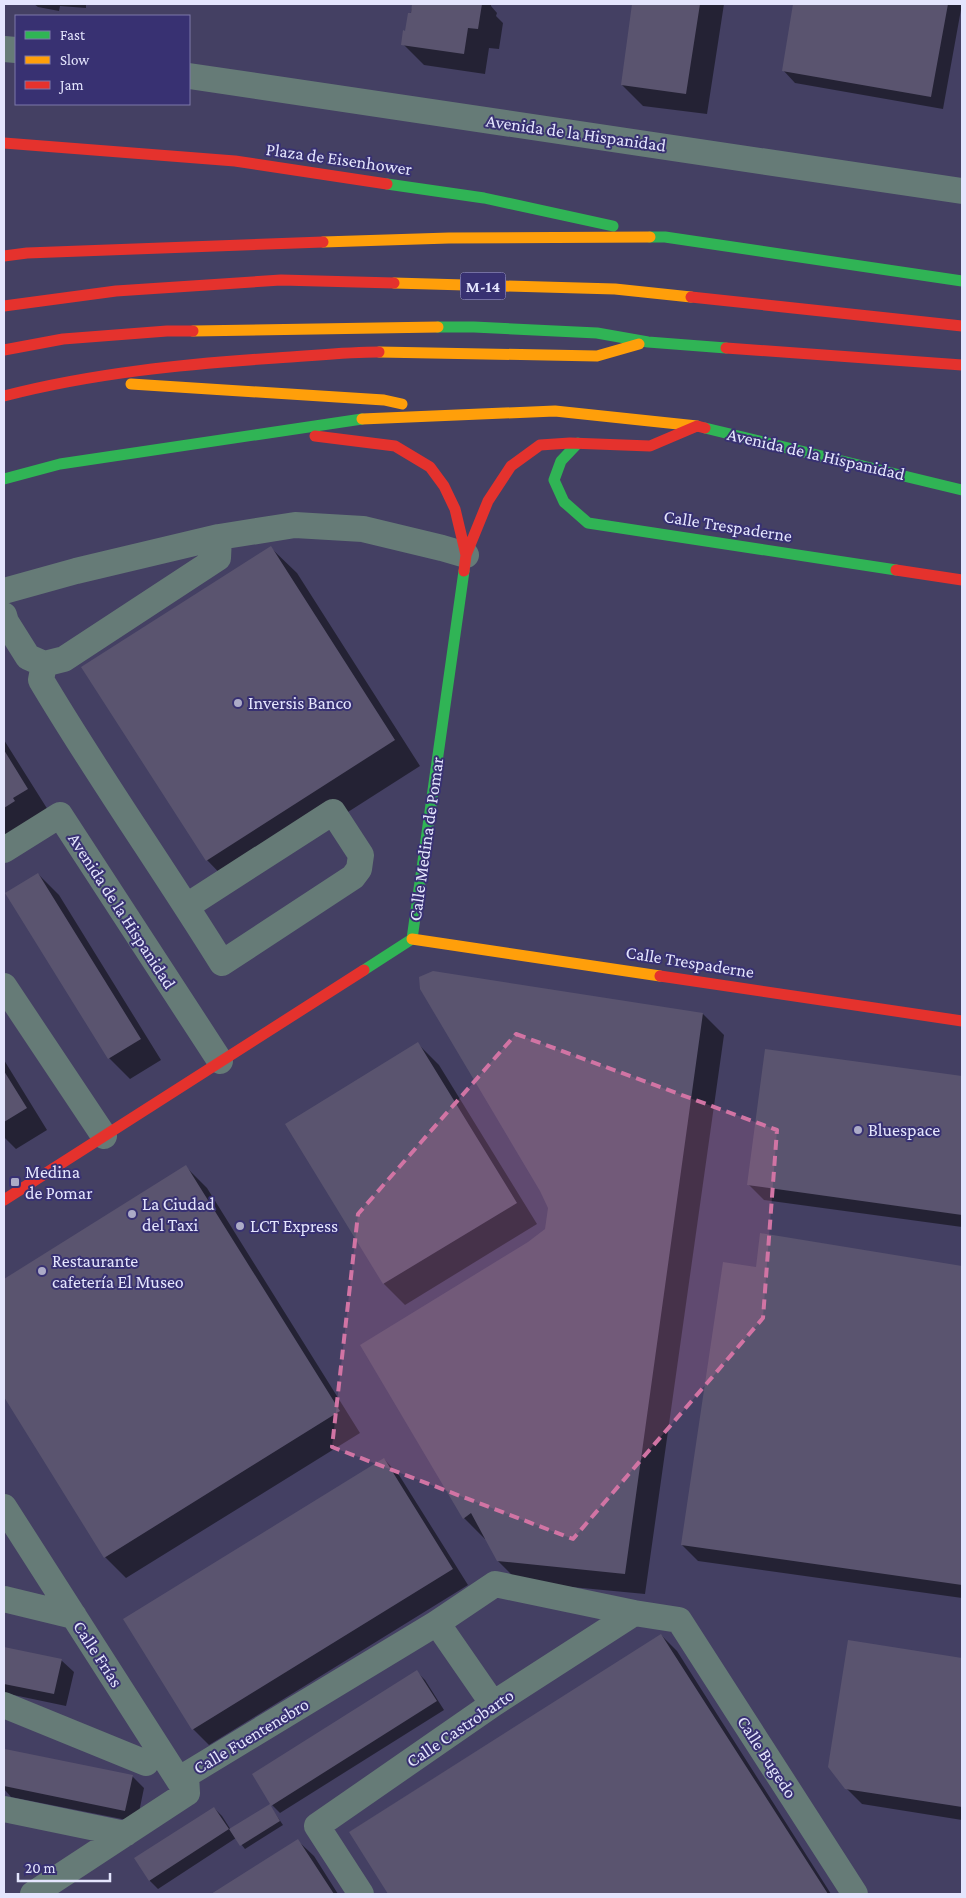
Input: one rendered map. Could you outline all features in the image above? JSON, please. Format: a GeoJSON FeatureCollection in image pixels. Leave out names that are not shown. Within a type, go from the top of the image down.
{"type":"FeatureCollection","features":[{"type":"Feature","properties":{"kind":"main road","name":"Plaza de Eisenhower"},"geometry":{"type":"LineString","coordinates":[[4,143],[235,161],[484,198],[665,237]]}},
{"type":"Feature","properties":{"kind":"main road"},"geometry":{"type":"LineString","coordinates":[[4,256],[27,253],[449,238],[665,237],[962,281]]}},
{"type":"Feature","properties":{"kind":"main road","name":"M-14"},"geometry":{"type":"LineString","coordinates":[[4,306],[116,291],[281,280],[615,289],[962,326]]}},
{"type":"Feature","properties":{"kind":"main road"},"geometry":{"type":"LineString","coordinates":[[4,350],[63,339],[167,332],[474,327],[597,333],[648,342],[962,365]]}},
{"type":"Feature","properties":{"kind":"main road"},"geometry":{"type":"LineString","coordinates":[[4,396],[39,387],[166,367],[369,352],[597,356],[648,342]]}},
{"type":"Feature","properties":{"kind":"main road"},"geometry":{"type":"LineString","coordinates":[[80,381],[384,400],[459,413]]}},
{"type":"Feature","properties":{"kind":"main road","name":"Avenida de la Hispanidad"},"geometry":{"type":"LineString","coordinates":[[459,413],[556,411],[697,426],[962,490]]}},
{"type":"Feature","properties":{"kind":"main road"},"geometry":{"type":"LineString","coordinates":[[4,479],[60,464],[372,418],[459,413]]}},
{"type":"Feature","properties":{"kind":"main road"},"geometry":{"type":"LineString","coordinates":[[466,556],[488,502],[511,466],[540,445],[578,443],[650,446],[697,426]]}},
{"type":"Feature","properties":{"kind":"main road"},"geometry":{"type":"LineString","coordinates":[[283,432],[395,446],[430,468],[444,486],[455,509],[466,556]]}},
{"type":"Feature","properties":{"kind":"main road","name":"Calle Trespaderne"},"geometry":{"type":"LineString","coordinates":[[578,443],[561,461],[554,480],[564,502],[588,523],[962,580]]}},
{"type":"Feature","properties":{"kind":"main road","name":"Calle Medina de Pomar"},"geometry":{"type":"LineString","coordinates":[[4,1200],[412,938],[466,556]]}},
{"type":"Feature","properties":{"kind":"main road","name":"Calle Trespaderne"},"geometry":{"type":"LineString","coordinates":[[412,938],[962,1021]]}},
{"type":"Feature","properties":{"kind":"street","name":"Avenida de la Hispanidad"},"geometry":{"type":"LineString","coordinates":[[190,76],[962,191]]}},
{"type":"Feature","properties":{"kind":"street"},"geometry":{"type":"LineString","coordinates":[[4,591],[76,571],[219,536],[295,525],[363,529],[442,548],[466,556]]}},
{"type":"Feature","properties":{"kind":"street"},"geometry":{"type":"LineString","coordinates":[[4,615],[6,622],[28,657],[44,664],[64,659],[218,558],[219,536]]}},
{"type":"Feature","properties":{"kind":"street"},"geometry":{"type":"LineString","coordinates":[[44,664],[41,680],[62,716],[187,906],[222,964],[353,877],[359,868],[361,855],[333,812],[187,906]]}},
{"type":"Feature","properties":{"kind":"street","name":"Avenida de la Hispanidad"},"geometry":{"type":"LineString","coordinates":[[4,850],[60,815],[220,1061]]}},
{"type":"Feature","properties":{"kind":"street"},"geometry":{"type":"LineString","coordinates":[[4,986],[104,1136]]}},
{"type":"Feature","properties":{"kind":"street","name":"Calle Frías"},"geometry":{"type":"LineString","coordinates":[[6,1512],[187,1792]]}},
{"type":"Feature","properties":{"kind":"street","name":"Calle Fuentenebro"},"geometry":{"type":"LineString","coordinates":[[33,1894],[187,1792],[186,1775],[437,1623],[496,1584],[634,1613]]}},
{"type":"Feature","properties":{"kind":"street"},"geometry":{"type":"LineString","coordinates":[[4,1599],[74,1616]]}},
{"type":"Feature","properties":{"kind":"street","name":"Calle Bugedo"},"geometry":{"type":"LineString","coordinates":[[634,1613],[679,1620],[855,1894]]}},
{"type":"Feature","properties":{"kind":"street","name":"Calle Castrobarto"},"geometry":{"type":"LineString","coordinates":[[361,1894],[317,1826],[493,1704],[634,1613]]}},
{"type":"Feature","properties":{"kind":"street"},"geometry":{"type":"LineString","coordinates":[[437,1623],[493,1704]]}},
{"type":"Feature","properties":{"kind":"street"},"geometry":{"type":"LineString","coordinates":[[4,1705],[146,1763]]}},
{"type":"Feature","properties":{"kind":"street"},"geometry":{"type":"LineString","coordinates":[[4,1809],[124,1834]]}},
{"type":"Feature","properties":{"kind":"highlighted area"},"geometry":{"type":"Polygon","coordinates":[[[516,1034],[777,1130],[763,1318],[573,1539],[332,1447],[358,1214],[516,1034]]]}},
{"type":"Feature","properties":{"kind":"building"},"geometry":{"type":"Polygon","coordinates":[[[412,4],[482,4],[478,29],[468,28],[464,54],[401,45],[403,30],[405,31],[408,13],[411,13],[412,4]]]}},
{"type":"Feature","properties":{"kind":"building"},"geometry":{"type":"Polygon","coordinates":[[[632,4],[700,4],[686,94],[621,85],[632,4]]]}},
{"type":"Feature","properties":{"kind":"building"},"geometry":{"type":"Polygon","coordinates":[[[793,4],[948,4],[931,97],[782,71],[793,4]]]}},
{"type":"Feature","properties":{"kind":"building","name":"Inversis Banco"},"geometry":{"type":"Polygon","coordinates":[[[271,546],[395,740],[206,861],[81,667],[271,546]]]}},
{"type":"Feature","properties":{"kind":"building"},"geometry":{"type":"Polygon","coordinates":[[[4,750],[28,789],[13,798],[15,801],[4,808],[4,750]]]}},
{"type":"Feature","properties":{"kind":"building"},"geometry":{"type":"Polygon","coordinates":[[[38,873],[141,1039],[108,1059],[5,893],[38,873]]]}},
{"type":"Feature","properties":{"kind":"building"},"geometry":{"type":"Polygon","coordinates":[[[433,971],[703,1013],[625,1574],[497,1561],[471,1513],[463,1519],[360,1345],[528,1242],[545,1229],[548,1208],[540,1191],[420,989],[419,977],[433,971]]]}},
{"type":"Feature","properties":{"kind":"building"},"geometry":{"type":"Polygon","coordinates":[[[418,1042],[517,1203],[383,1284],[285,1124],[418,1042]]]}},
{"type":"Feature","properties":{"kind":"building","name":"Bluespace"},"geometry":{"type":"Polygon","coordinates":[[[765,1049],[962,1076],[962,1215],[747,1185],[765,1049]]]}},
{"type":"Feature","properties":{"kind":"building"},"geometry":{"type":"Polygon","coordinates":[[[4,1071],[27,1108],[4,1122],[4,1071]]]}},
{"type":"Feature","properties":{"kind":"building"},"geometry":{"type":"Polygon","coordinates":[[[186,1165],[340,1411],[104,1558],[4,1397],[4,1279],[186,1165]]]}},
{"type":"Feature","properties":{"kind":"building"},"geometry":{"type":"Polygon","coordinates":[[[760,1233],[962,1266],[962,1585],[681,1545],[723,1262],[756,1267],[760,1233]]]}},
{"type":"Feature","properties":{"kind":"building"},"geometry":{"type":"Polygon","coordinates":[[[384,1458],[453,1569],[192,1730],[123,1619],[384,1458]]]}},
{"type":"Feature","properties":{"kind":"building"},"geometry":{"type":"Polygon","coordinates":[[[661,1634],[828,1894],[388,1894],[349,1832],[661,1634]]]}},
{"type":"Feature","properties":{"kind":"building"},"geometry":{"type":"Polygon","coordinates":[[[848,1640],[962,1658],[962,1807],[845,1789],[828,1767],[848,1640]]]}},
{"type":"Feature","properties":{"kind":"building"},"geometry":{"type":"Polygon","coordinates":[[[4,1647],[62,1659],[54,1694],[4,1684],[4,1647]]]}},
{"type":"Feature","properties":{"kind":"building"},"geometry":{"type":"Polygon","coordinates":[[[417,1670],[437,1701],[271,1806],[280,1821],[240,1846],[229,1829],[270,1804],[252,1774],[417,1670]]]}},
{"type":"Feature","properties":{"kind":"building"},"geometry":{"type":"Polygon","coordinates":[[[5,1749],[133,1775],[125,1811],[4,1786],[5,1749]]]}},
{"type":"Feature","properties":{"kind":"building"},"geometry":{"type":"Polygon","coordinates":[[[214,1807],[229,1829],[149,1881],[134,1858],[214,1807]]]}},
{"type":"Feature","properties":{"kind":"building"},"geometry":{"type":"Polygon","coordinates":[[[298,1839],[334,1894],[211,1894],[298,1839]]]}},
{"type":"Feature","properties":{"kind":"traffic: fast"},"geometry":{"type":"LineString","coordinates":[[387,184],[484,198],[613,226]]}},
{"type":"Feature","properties":{"kind":"traffic: fast"},"geometry":{"type":"LineString","coordinates":[[650,237],[665,237],[962,281]]}},
{"type":"Feature","properties":{"kind":"traffic: fast"},"geometry":{"type":"LineString","coordinates":[[438,327],[597,333],[648,342],[726,348]]}},
{"type":"Feature","properties":{"kind":"traffic: fast"},"geometry":{"type":"LineString","coordinates":[[4,479],[60,464],[362,419]]}},
{"type":"Feature","properties":{"kind":"traffic: fast"},"geometry":{"type":"LineString","coordinates":[[705,428],[962,490]]}},
{"type":"Feature","properties":{"kind":"traffic: fast"},"geometry":{"type":"LineString","coordinates":[[578,443],[561,461],[554,480],[564,502],[588,523],[896,570]]}},
{"type":"Feature","properties":{"kind":"traffic: fast"},"geometry":{"type":"LineString","coordinates":[[364,970],[412,939],[464,571]]}},
{"type":"Feature","properties":{"kind":"traffic: slow"},"geometry":{"type":"LineString","coordinates":[[323,242],[449,238],[650,237]]}},
{"type":"Feature","properties":{"kind":"traffic: slow"},"geometry":{"type":"LineString","coordinates":[[394,283],[615,289],[691,297]]}},
{"type":"Feature","properties":{"kind":"traffic: slow"},"geometry":{"type":"LineString","coordinates":[[193,331],[438,327]]}},
{"type":"Feature","properties":{"kind":"traffic: slow"},"geometry":{"type":"LineString","coordinates":[[379,352],[597,356],[639,344]]}},
{"type":"Feature","properties":{"kind":"traffic: slow"},"geometry":{"type":"LineString","coordinates":[[131,384],[384,400],[402,404]]}},
{"type":"Feature","properties":{"kind":"traffic: slow"},"geometry":{"type":"LineString","coordinates":[[362,419],[555,411],[697,426]]}},
{"type":"Feature","properties":{"kind":"traffic: slow"},"geometry":{"type":"LineString","coordinates":[[412,939],[660,976]]}},
{"type":"Feature","properties":{"kind":"traffic: jam"},"geometry":{"type":"LineString","coordinates":[[4,143],[235,161],[387,184]]}},
{"type":"Feature","properties":{"kind":"traffic: jam"},"geometry":{"type":"LineString","coordinates":[[4,256],[27,253],[323,242]]}},
{"type":"Feature","properties":{"kind":"traffic: jam"},"geometry":{"type":"LineString","coordinates":[[4,306],[116,291],[281,280],[394,283]]}},
{"type":"Feature","properties":{"kind":"traffic: jam"},"geometry":{"type":"LineString","coordinates":[[691,297],[962,326]]}},
{"type":"Feature","properties":{"kind":"traffic: jam"},"geometry":{"type":"LineString","coordinates":[[4,350],[63,339],[167,331],[193,331]]}},
{"type":"Feature","properties":{"kind":"traffic: jam"},"geometry":{"type":"LineString","coordinates":[[726,348],[962,365]]}},
{"type":"Feature","properties":{"kind":"traffic: jam"},"geometry":{"type":"LineString","coordinates":[[4,396],[105,375],[173,367],[242,360],[379,352]]}},
{"type":"Feature","properties":{"kind":"traffic: jam"},"geometry":{"type":"LineString","coordinates":[[464,571],[466,555],[488,501],[511,466],[540,445],[570,443],[650,446],[697,426],[705,428]]}},
{"type":"Feature","properties":{"kind":"traffic: jam"},"geometry":{"type":"LineString","coordinates":[[315,436],[395,446],[430,467],[444,486],[455,509],[466,555]]}},
{"type":"Feature","properties":{"kind":"traffic: jam"},"geometry":{"type":"LineString","coordinates":[[896,570],[962,580]]}},
{"type":"Feature","properties":{"kind":"traffic: jam"},"geometry":{"type":"LineString","coordinates":[[4,1200],[364,970]]}},
{"type":"Feature","properties":{"kind":"traffic: jam"},"geometry":{"type":"LineString","coordinates":[[660,976],[962,1021]]}},
{"type":"Feature","properties":{"kind":"place","name":"Inversis Banco"},"geometry":{"type":"Point","coordinates":[238,703]}},
{"type":"Feature","properties":{"kind":"place","name":"Bluespace"},"geometry":{"type":"Point","coordinates":[858,1130]}},
{"type":"Feature","properties":{"kind":"place","name":"Medina de Pomar"},"geometry":{"type":"Point","coordinates":[15,1182]}},
{"type":"Feature","properties":{"kind":"place","name":"La Ciudad del Taxi"},"geometry":{"type":"Point","coordinates":[132,1214]}},
{"type":"Feature","properties":{"kind":"place","name":"LCT Express"},"geometry":{"type":"Point","coordinates":[240,1226]}},
{"type":"Feature","properties":{"kind":"place","name":"Restaurante cafetería El Museo"},"geometry":{"type":"Point","coordinates":[42,1271]}}]}
